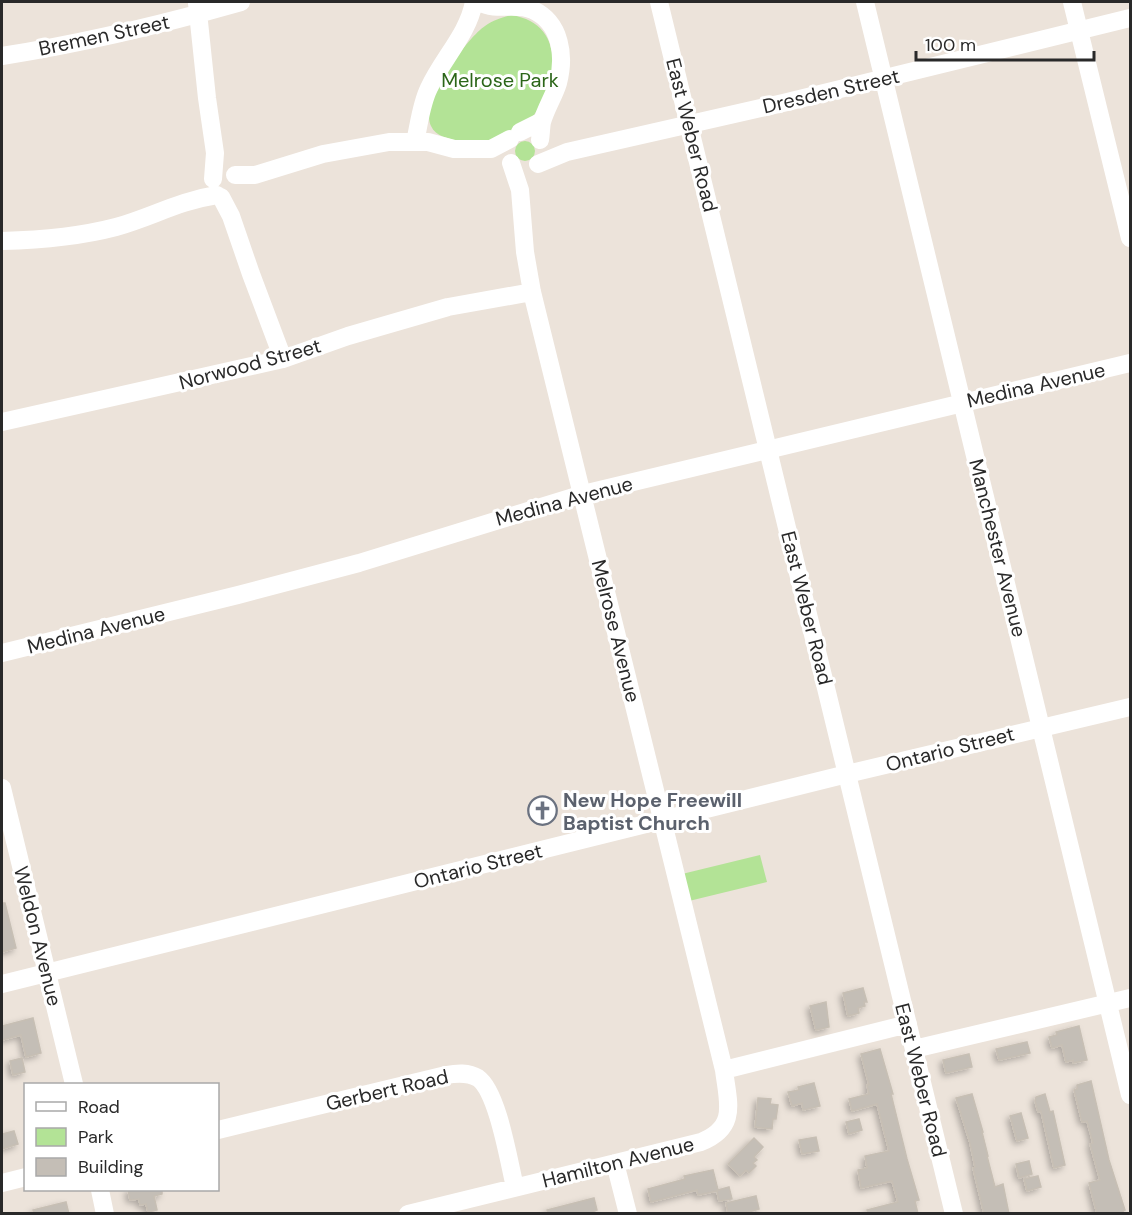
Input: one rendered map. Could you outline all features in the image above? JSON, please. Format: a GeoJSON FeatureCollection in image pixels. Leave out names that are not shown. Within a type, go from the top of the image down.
{"type":"FeatureCollection","features":[{"type":"Feature","properties":{"kind":"street","name":"Bremen Street"},"geometry":{"type":"LineString","coordinates":[[2,56],[61,47],[143,29],[198,8],[241,2]]}},
{"type":"Feature","properties":{"kind":"street"},"geometry":{"type":"LineString","coordinates":[[415,142],[428,90],[466,27],[474,2]]}},
{"type":"Feature","properties":{"kind":"street"},"geometry":{"type":"LineString","coordinates":[[479,2],[497,8],[522,7],[532,10],[547,19],[556,31],[560,43],[558,82],[542,121],[543,156],[526,175],[520,190]]}},
{"type":"Feature","properties":{"kind":"street","name":"East Weber Road"},"geometry":{"type":"LineString","coordinates":[[659,2],[954,1214]]}},
{"type":"Feature","properties":{"kind":"street","name":"Manchester Avenue"},"geometry":{"type":"LineString","coordinates":[[865,2],[1131,1095]]}},
{"type":"Feature","properties":{"kind":"street"},"geometry":{"type":"LineString","coordinates":[[1072,2],[1131,238]]}},
{"type":"Feature","properties":{"kind":"street"},"geometry":{"type":"LineString","coordinates":[[198,8],[215,153],[231,216],[250,274],[283,360]]}},
{"type":"Feature","properties":{"kind":"street","name":"Dresden Street"},"geometry":{"type":"LineString","coordinates":[[534,166],[567,152],[1131,18]]}},
{"type":"Feature","properties":{"kind":"street"},"geometry":{"type":"LineString","coordinates":[[503,157],[515,135],[542,121]]}},
{"type":"Feature","properties":{"kind":"street"},"geometry":{"type":"LineString","coordinates":[[515,135],[531,133],[542,143]]}},
{"type":"Feature","properties":{"kind":"street"},"geometry":{"type":"LineString","coordinates":[[2,241],[44,240],[117,227],[255,175],[323,154],[389,142],[428,142],[503,157],[520,169],[534,166]]}},
{"type":"Feature","properties":{"kind":"street","name":"Dresden Street"},"geometry":{"type":"LineString","coordinates":[[542,143],[567,152]]}},
{"type":"Feature","properties":{"kind":"street","name":"Melrose Avenue"},"geometry":{"type":"LineString","coordinates":[[503,157],[520,190],[525,252],[532,292],[724,1070]]}},
{"type":"Feature","properties":{"kind":"street","name":"Norwood Street"},"geometry":{"type":"LineString","coordinates":[[2,423],[283,360],[348,336],[448,307],[532,292]]}},
{"type":"Feature","properties":{"kind":"street","name":"Medina Avenue"},"geometry":{"type":"LineString","coordinates":[[2,653],[359,563],[582,494],[1131,363]]}},
{"type":"Feature","properties":{"kind":"street","name":"Ontario Street"},"geometry":{"type":"LineString","coordinates":[[2,984],[847,774],[1131,707]]}},
{"type":"Feature","properties":{"kind":"street","name":"Weldon Avenue"},"geometry":{"type":"LineString","coordinates":[[2,788],[74,1083]]}},
{"type":"Feature","properties":{"kind":"street"},"geometry":{"type":"LineString","coordinates":[[914,1049],[1131,998]]}},
{"type":"Feature","properties":{"kind":"street"},"geometry":{"type":"LineString","coordinates":[[724,1070],[908,1024]]}},
{"type":"Feature","properties":{"kind":"street","name":"Hamilton Avenue"},"geometry":{"type":"LineString","coordinates":[[408,1214],[464,1207],[515,1187],[714,1137],[724,1127],[729,1114],[724,1070]]}},
{"type":"Feature","properties":{"kind":"street","name":"Gerbert Road"},"geometry":{"type":"LineString","coordinates":[[219,1130],[436,1077],[462,1073],[477,1078],[489,1089],[515,1187]]}},
{"type":"Feature","properties":{"kind":"street"},"geometry":{"type":"LineString","coordinates":[[615,1163],[628,1214]]}},
{"type":"Feature","properties":{"kind":"street"},"geometry":{"type":"LineString","coordinates":[[2,1183],[24,1178]]}},
{"type":"Feature","properties":{"kind":"street"},"geometry":{"type":"LineString","coordinates":[[100,1191],[105,1214]]}},
{"type":"Feature","properties":{"kind":"green space","name":"Melrose Park"},"geometry":{"type":"Polygon","coordinates":[[[511,15],[528,20],[540,29],[548,40],[552,53],[549,83],[536,112],[517,128],[491,141],[467,143],[439,135],[433,130],[429,116],[432,102],[446,72],[477,33],[491,22],[511,15]]]}},
{"type":"Feature","properties":{"kind":"green space"},"geometry":{"type":"Polygon","coordinates":[[[521,141],[529,141],[535,147],[535,155],[529,161],[521,161],[515,155],[515,147],[521,141]]]}},
{"type":"Feature","properties":{"kind":"green space"},"geometry":{"type":"Polygon","coordinates":[[[760,855],[767,882],[689,901],[682,874],[760,855]]]}},
{"type":"Feature","properties":{"kind":"building"},"geometry":{"type":"Polygon","coordinates":[[[2,903],[5,903],[16,948],[2,952],[2,903]]]}},
{"type":"Feature","properties":{"kind":"building"},"geometry":{"type":"Polygon","coordinates":[[[863,988],[867,1002],[864,1002],[865,1006],[858,1008],[859,1013],[848,1016],[843,993],[863,988]]]}},
{"type":"Feature","properties":{"kind":"building"},"geometry":{"type":"Polygon","coordinates":[[[826,1002],[829,1027],[816,1030],[810,1006],[826,1002]]]}},
{"type":"Feature","properties":{"kind":"building"},"geometry":{"type":"Polygon","coordinates":[[[33,1018],[41,1053],[26,1057],[21,1035],[2,1040],[2,1026],[33,1018]]]}},
{"type":"Feature","properties":{"kind":"building"},"geometry":{"type":"Polygon","coordinates":[[[1079,1026],[1087,1060],[1066,1062],[1062,1045],[1052,1048],[1049,1037],[1057,1035],[1056,1032],[1079,1026]]]}},
{"type":"Feature","properties":{"kind":"building"},"geometry":{"type":"Polygon","coordinates":[[[1027,1042],[1030,1053],[999,1060],[996,1049],[1027,1042]]]}},
{"type":"Feature","properties":{"kind":"building"},"geometry":{"type":"Polygon","coordinates":[[[880,1049],[919,1200],[915,1201],[918,1214],[868,1214],[867,1210],[898,1202],[892,1181],[861,1188],[858,1170],[867,1168],[865,1156],[889,1151],[877,1104],[852,1111],[849,1099],[869,1094],[861,1054],[880,1049]]]}},
{"type":"Feature","properties":{"kind":"building"},"geometry":{"type":"Polygon","coordinates":[[[969,1054],[972,1067],[946,1073],[943,1060],[969,1054]]]}},
{"type":"Feature","properties":{"kind":"building"},"geometry":{"type":"Polygon","coordinates":[[[22,1058],[25,1072],[13,1075],[10,1061],[22,1058]]]}},
{"type":"Feature","properties":{"kind":"building"},"geometry":{"type":"Polygon","coordinates":[[[1091,1081],[1109,1160],[1125,1210],[1124,1214],[1097,1214],[1089,1183],[1100,1180],[1090,1144],[1093,1143],[1087,1121],[1082,1122],[1074,1090],[1077,1089],[1077,1085],[1091,1081]]]}},
{"type":"Feature","properties":{"kind":"building"},"geometry":{"type":"Polygon","coordinates":[[[814,1083],[820,1106],[803,1110],[802,1103],[792,1106],[788,1092],[814,1083]]]}},
{"type":"Feature","properties":{"kind":"building"},"geometry":{"type":"Polygon","coordinates":[[[972,1094],[995,1187],[1003,1184],[1009,1214],[984,1214],[973,1168],[975,1167],[970,1143],[956,1098],[972,1094]]]}},
{"type":"Feature","properties":{"kind":"building"},"geometry":{"type":"Polygon","coordinates":[[[1045,1094],[1050,1112],[1053,1111],[1065,1165],[1054,1168],[1041,1111],[1038,1112],[1035,1101],[1036,1097],[1045,1094]]]}},
{"type":"Feature","properties":{"kind":"building"},"geometry":{"type":"Polygon","coordinates":[[[758,1098],[771,1099],[770,1104],[778,1105],[772,1129],[755,1127],[758,1098]]]}},
{"type":"Feature","properties":{"kind":"building"},"geometry":{"type":"Polygon","coordinates":[[[1021,1113],[1028,1138],[1017,1141],[1010,1116],[1021,1113]]]}},
{"type":"Feature","properties":{"kind":"building"},"geometry":{"type":"Polygon","coordinates":[[[859,1119],[862,1130],[849,1134],[846,1122],[859,1119]]]}},
{"type":"Feature","properties":{"kind":"building"},"geometry":{"type":"Polygon","coordinates":[[[14,1131],[18,1144],[2,1149],[2,1134],[14,1131]]]}},
{"type":"Feature","properties":{"kind":"building"},"geometry":{"type":"Polygon","coordinates":[[[816,1137],[819,1151],[802,1154],[799,1140],[816,1137]]]}},
{"type":"Feature","properties":{"kind":"building"},"geometry":{"type":"Polygon","coordinates":[[[754,1138],[763,1147],[754,1157],[757,1160],[753,1163],[756,1166],[749,1173],[746,1170],[740,1176],[728,1164],[754,1138]]]}},
{"type":"Feature","properties":{"kind":"building"},"geometry":{"type":"Polygon","coordinates":[[[1029,1161],[1032,1174],[1019,1178],[1016,1164],[1029,1161]]]}},
{"type":"Feature","properties":{"kind":"building"},"geometry":{"type":"Polygon","coordinates":[[[713,1170],[718,1190],[729,1187],[732,1199],[719,1201],[717,1191],[698,1195],[697,1190],[651,1202],[648,1189],[685,1179],[684,1176],[713,1170]]]}},
{"type":"Feature","properties":{"kind":"building"},"geometry":{"type":"Polygon","coordinates":[[[1038,1176],[1041,1187],[1027,1191],[1024,1179],[1038,1176]]]}},
{"type":"Feature","properties":{"kind":"building"},"geometry":{"type":"Polygon","coordinates":[[[128,1191],[162,1191],[162,1194],[154,1196],[157,1210],[148,1212],[146,1204],[140,1205],[139,1199],[130,1200],[128,1191]]]}},
{"type":"Feature","properties":{"kind":"building"},"geometry":{"type":"Polygon","coordinates":[[[756,1196],[759,1209],[742,1214],[728,1213],[726,1203],[756,1196]]]}},
{"type":"Feature","properties":{"kind":"building"},"geometry":{"type":"Polygon","coordinates":[[[594,1198],[597,1210],[592,1214],[548,1214],[547,1210],[594,1198]]]}},
{"type":"Feature","properties":{"kind":"building"},"geometry":{"type":"Polygon","coordinates":[[[66,1202],[69,1214],[34,1214],[33,1210],[66,1202]]]}},
{"type":"Feature","properties":{"kind":"place","name":"New Hope Freewill Baptist Church"},"geometry":{"type":"Point","coordinates":[542,811]}}]}
